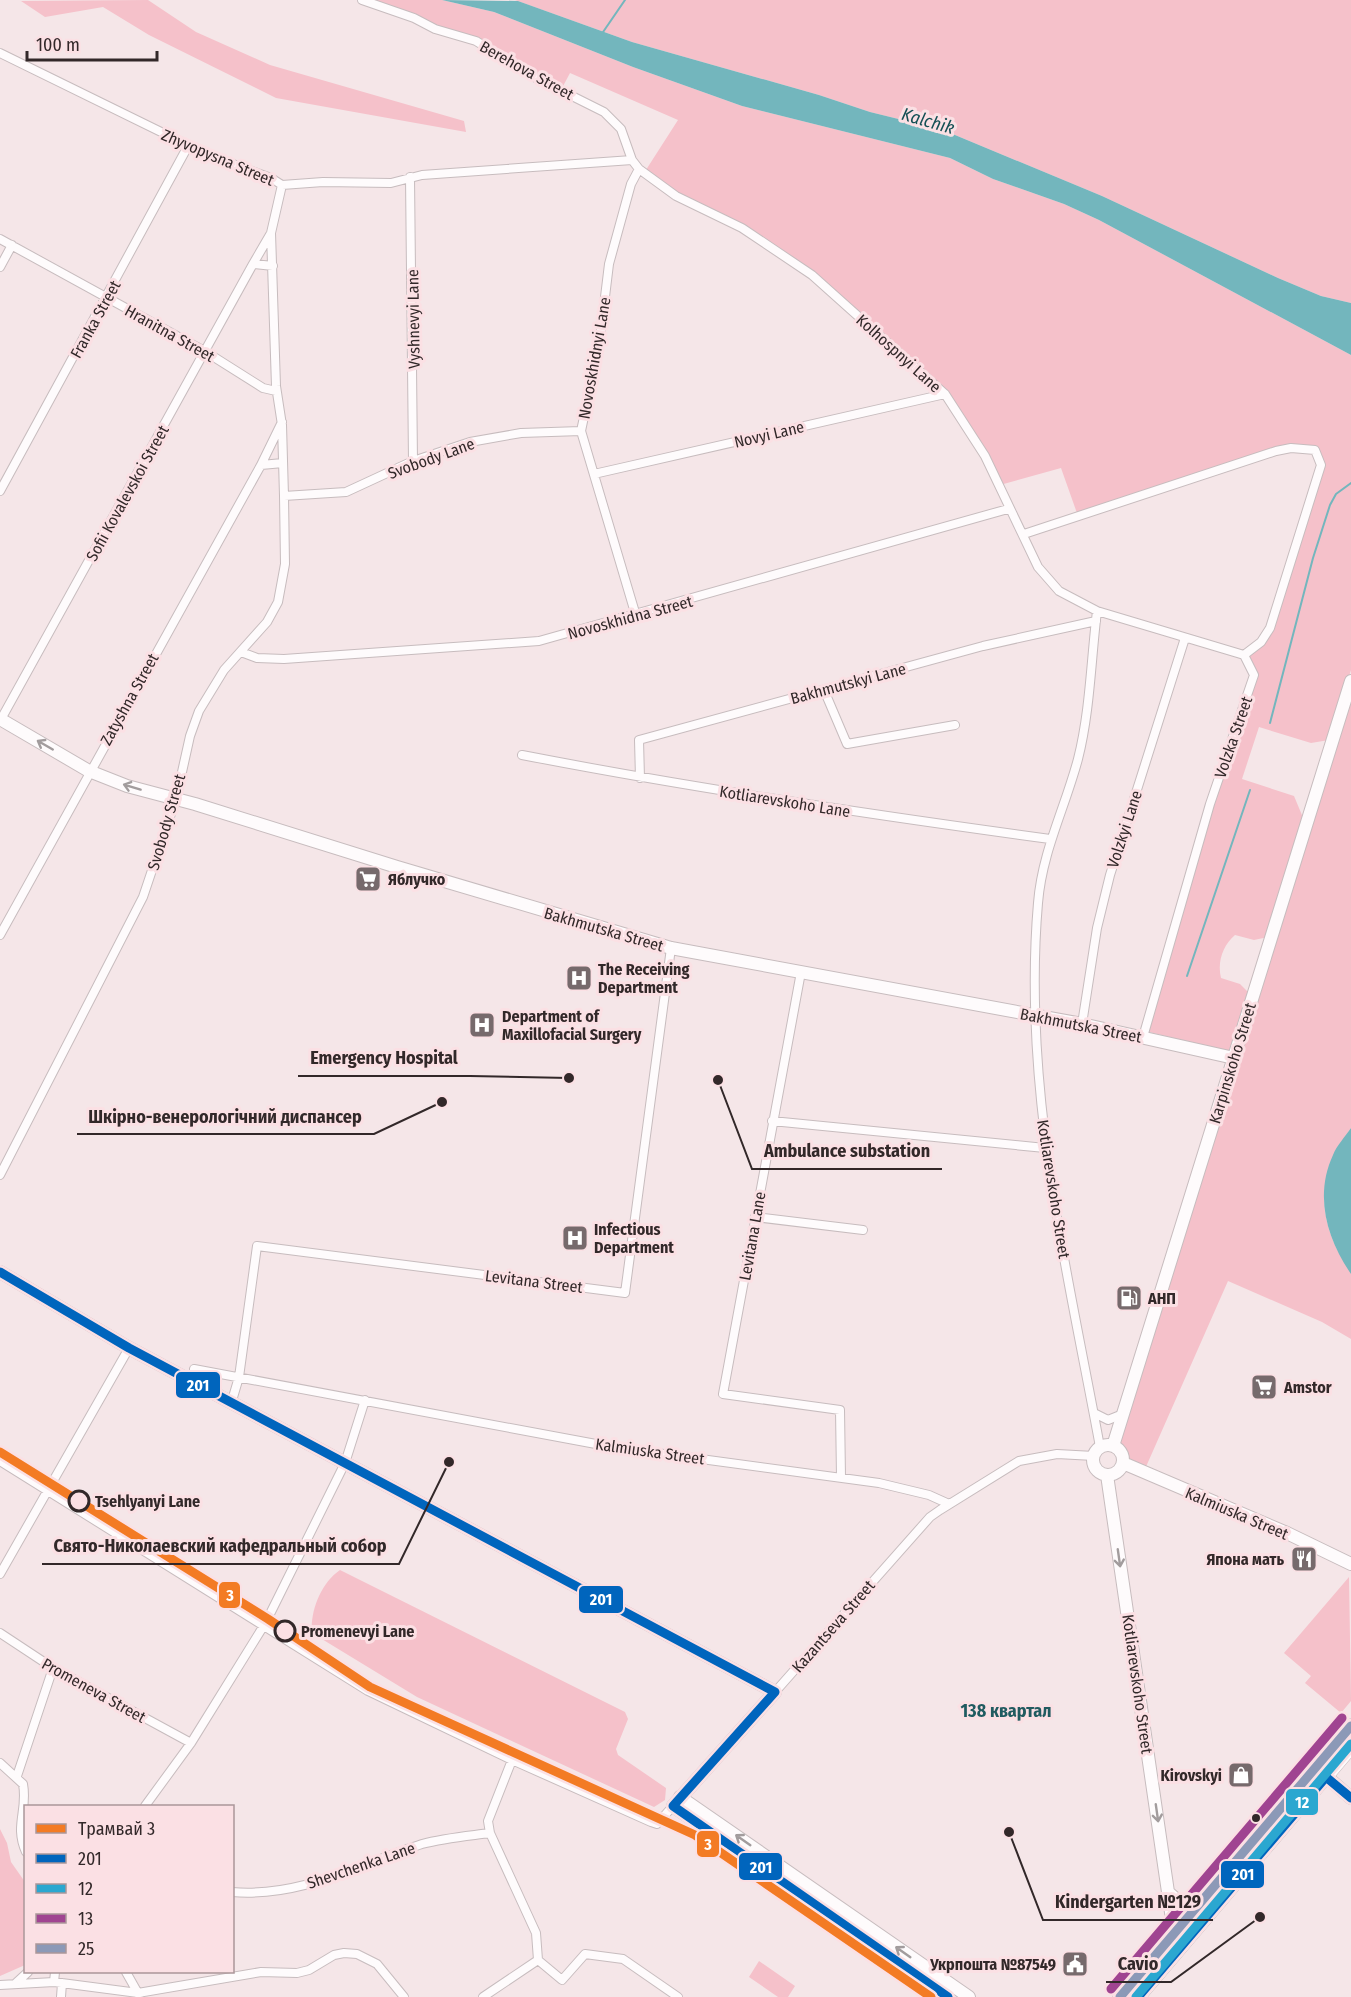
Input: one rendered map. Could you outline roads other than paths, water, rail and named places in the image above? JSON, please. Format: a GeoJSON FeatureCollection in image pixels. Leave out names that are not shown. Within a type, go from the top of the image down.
{"type":"FeatureCollection","features":[{"type":"Feature","properties":{"kind":"main road"},"geometry":{"type":"LineString","coordinates":[[1138,1997],[1197,1918],[1321,1772],[1351,1726]]}},
{"type":"Feature","properties":{"kind":"main road"},"geometry":{"type":"LineString","coordinates":[[1321,1772],[1351,1747]]}},
{"type":"Feature","properties":{"kind":"main road"},"geometry":{"type":"LineString","coordinates":[[1120,1997],[1174,1933],[1197,1918]]}},
{"type":"Feature","properties":{"kind":"street","name":"Berehova Street"},"geometry":{"type":"LineString","coordinates":[[362,0],[414,18],[435,29],[477,41],[534,78],[586,101],[604,112],[621,129],[632,160]]}},
{"type":"Feature","properties":{"kind":"street","name":"Zhyvopysna Street"},"geometry":{"type":"LineString","coordinates":[[0,52],[188,146],[271,178],[282,185],[343,181],[391,183],[410,177],[632,160]]}},
{"type":"Feature","properties":{"kind":"street","name":"Franka Street"},"geometry":{"type":"LineString","coordinates":[[0,491],[188,146]]}},
{"type":"Feature","properties":{"kind":"street","name":"Kolhospnyi Lane"},"geometry":{"type":"LineString","coordinates":[[632,160],[639,169],[676,196],[742,228],[804,269],[945,394],[985,456],[1000,485],[1008,509],[1024,534],[1038,567],[1059,591],[1097,611],[1244,655]]}},
{"type":"Feature","properties":{"kind":"street","name":"Novoskhidnyi Lane"},"geometry":{"type":"LineString","coordinates":[[636,616],[581,431],[599,346],[609,264],[631,184],[639,169]]}},
{"type":"Feature","properties":{"kind":"street","name":"Vyshnevyi Lane"},"geometry":{"type":"LineString","coordinates":[[410,177],[413,461]]}},
{"type":"Feature","properties":{"kind":"street","name":"Sofii Kovalevskoi Street"},"geometry":{"type":"LineString","coordinates":[[0,720],[271,234],[282,185]]}},
{"type":"Feature","properties":{"kind":"street"},"geometry":{"type":"LineString","coordinates":[[261,465],[283,463],[282,422],[276,391],[271,234]]}},
{"type":"Feature","properties":{"kind":"street","name":"Hranitna Street"},"geometry":{"type":"LineString","coordinates":[[0,238],[206,352],[263,388],[276,391]]}},
{"type":"Feature","properties":{"kind":"street"},"geometry":{"type":"LineString","coordinates":[[0,267],[12,245]]}},
{"type":"Feature","properties":{"kind":"street"},"geometry":{"type":"LineString","coordinates":[[253,264],[273,266]]}},
{"type":"Feature","properties":{"kind":"street","name":"Novyi Lane"},"geometry":{"type":"LineString","coordinates":[[594,474],[945,394]]}},
{"type":"Feature","properties":{"kind":"street","name":"Zatyshna Street"},"geometry":{"type":"LineString","coordinates":[[0,935],[89,771],[261,465],[282,422]]}},
{"type":"Feature","properties":{"kind":"street","name":"Svobody Lane"},"geometry":{"type":"LineString","coordinates":[[284,496],[346,492],[413,461],[495,436],[581,431]]}},
{"type":"Feature","properties":{"kind":"street"},"geometry":{"type":"LineString","coordinates":[[1024,534],[1276,451],[1291,448],[1315,450],[1321,465],[1276,610],[1261,642],[1244,655]]}},
{"type":"Feature","properties":{"kind":"street","name":"Svobody Street"},"geometry":{"type":"LineString","coordinates":[[0,1175],[143,897],[176,799],[190,736],[199,711],[212,686],[267,622],[278,602],[285,564],[283,463]]}},
{"type":"Feature","properties":{"kind":"street","name":"Novoskhidna Street"},"geometry":{"type":"LineString","coordinates":[[241,651],[263,659],[284,659],[539,641],[636,616],[1008,509]]}},
{"type":"Feature","properties":{"kind":"street","name":"Kotliarevskoho Street"},"geometry":{"type":"LineString","coordinates":[[1097,611],[1083,740],[1050,840],[1038,901],[1034,1016],[1045,1148],[1102,1450]]}},
{"type":"Feature","properties":{"kind":"street","name":"Bakhmutskyi Lane"},"geometry":{"type":"LineString","coordinates":[[640,778],[639,740],[983,646],[1096,621]]}},
{"type":"Feature","properties":{"kind":"street","name":"Volzkyi Lane"},"geometry":{"type":"LineString","coordinates":[[1082,1024],[1097,928],[1110,875],[1185,638]]}},
{"type":"Feature","properties":{"kind":"street","name":"Volzka Street"},"geometry":{"type":"LineString","coordinates":[[1143,1037],[1210,804],[1254,675],[1244,655]]}},
{"type":"Feature","properties":{"kind":"street","name":"Karpinskoho Street"},"geometry":{"type":"LineString","coordinates":[[1102,1450],[1122,1414],[1351,681]]}},
{"type":"Feature","properties":{"kind":"street"},"geometry":{"type":"LineString","coordinates":[[824,690],[847,744],[955,724]]}},
{"type":"Feature","properties":{"kind":"street","name":"Bakhmutska Street"},"geometry":{"type":"LineString","coordinates":[[0,720],[89,771],[127,786],[671,948],[1082,1024],[1234,1058]]}},
{"type":"Feature","properties":{"kind":"street","name":"Kotliarevskoho Lane"},"geometry":{"type":"LineString","coordinates":[[522,754],[640,778],[1050,840]]}},
{"type":"Feature","properties":{"kind":"street","name":"Levitana Street"},"geometry":{"type":"LineString","coordinates":[[231,1404],[239,1377],[257,1246],[626,1293],[671,948]]}},
{"type":"Feature","properties":{"kind":"street","name":"Levitana Lane"},"geometry":{"type":"LineString","coordinates":[[801,972],[723,1394],[840,1410],[841,1477]]}},
{"type":"Feature","properties":{"kind":"street"},"geometry":{"type":"LineString","coordinates":[[772,1121],[1045,1148]]}},
{"type":"Feature","properties":{"kind":"street"},"geometry":{"type":"LineString","coordinates":[[755,1217],[863,1230]]}},
{"type":"Feature","properties":{"kind":"street"},"geometry":{"type":"LineString","coordinates":[[0,1272],[129,1348],[231,1404],[774,1692]]}},
{"type":"Feature","properties":{"kind":"street"},"geometry":{"type":"LineString","coordinates":[[0,1574],[129,1348]]}},
{"type":"Feature","properties":{"kind":"street","name":"Kalmiuska Street"},"geometry":{"type":"LineString","coordinates":[[195,1369],[612,1447],[841,1477],[919,1493],[949,1504]]}},
{"type":"Feature","properties":{"kind":"street"},"geometry":{"type":"LineString","coordinates":[[146,1805],[191,1743],[264,1625],[345,1463],[365,1400]]}},
{"type":"Feature","properties":{"kind":"street"},"geometry":{"type":"LineString","coordinates":[[1094,1413],[1108,1420],[1122,1414]]}},
{"type":"Feature","properties":{"kind":"street"},"geometry":{"type":"LineString","coordinates":[[949,1504],[1019,1461],[1057,1454],[1102,1450],[1121,1453],[1123,1463],[1117,1472],[1107,1474],[1098,1470],[1102,1450]]}},
{"type":"Feature","properties":{"kind":"street"},"geometry":{"type":"LineString","coordinates":[[0,1461],[368,1691],[512,1760],[651,1822],[657,1824],[676,1801]]}},
{"type":"Feature","properties":{"kind":"street","name":"Kalmiuska Street"},"geometry":{"type":"LineString","coordinates":[[1123,1463],[1287,1533],[1351,1564]]}},
{"type":"Feature","properties":{"kind":"street","name":"Kotliarevskoho Street"},"geometry":{"type":"LineString","coordinates":[[1107,1474],[1174,1933]]}},
{"type":"Feature","properties":{"kind":"street","name":"Kazantseva Street"},"geometry":{"type":"LineString","coordinates":[[676,1801],[930,1517],[949,1504]]}},
{"type":"Feature","properties":{"kind":"street","name":"Promeneva Street"},"geometry":{"type":"LineString","coordinates":[[0,1633],[53,1668],[191,1743]]}},
{"type":"Feature","properties":{"kind":"street"},"geometry":{"type":"LineString","coordinates":[[17,1776],[53,1668]]}},
{"type":"Feature","properties":{"kind":"street"},"geometry":{"type":"LineString","coordinates":[[512,1760],[488,1821],[490,1833],[536,1935],[538,1958],[562,1980],[585,1954],[623,1959],[678,1997]]}},
{"type":"Feature","properties":{"kind":"street"},"geometry":{"type":"LineString","coordinates":[[0,1763],[17,1776],[23,1784],[25,1793],[19,1824],[20,1840],[24,1848]]}},
{"type":"Feature","properties":{"kind":"street"},"geometry":{"type":"LineString","coordinates":[[1321,1772],[1351,1798]]}},
{"type":"Feature","properties":{"kind":"street"},"geometry":{"type":"LineString","coordinates":[[676,1801],[948,1997]]}},
{"type":"Feature","properties":{"kind":"street"},"geometry":{"type":"LineString","coordinates":[[676,1801],[969,1997]]}},
{"type":"Feature","properties":{"kind":"street","name":"Shevchenka Lane"},"geometry":{"type":"LineString","coordinates":[[234,1893],[281,1891],[357,1870],[422,1845],[490,1833]]}},
{"type":"Feature","properties":{"kind":"street"},"geometry":{"type":"LineString","coordinates":[[1169,1893],[1197,1918]]}},
{"type":"Feature","properties":{"kind":"street"},"geometry":{"type":"LineString","coordinates":[[0,1985],[58,1983],[139,1995],[261,1972],[309,1970],[334,1955],[345,1953],[367,1958],[377,1964],[404,1997]]}},
{"type":"Feature","properties":{"kind":"street"},"geometry":{"type":"LineString","coordinates":[[483,1997],[538,1958]]}},
{"type":"Feature","properties":{"kind":"street"},"geometry":{"type":"LineString","coordinates":[[15,1983],[26,1973]]}},
{"type":"Feature","properties":{"kind":"street"},"geometry":{"type":"LineString","coordinates":[[56,1973],[61,1997]]}},
{"type":"Feature","properties":{"kind":"street"},"geometry":{"type":"LineString","coordinates":[[127,1973],[139,1995]]}},
{"type":"Feature","properties":{"kind":"water"},"geometry":{"type":"Polygon","coordinates":[[[442,0],[518,1],[632,42],[819,95],[870,112],[943,130],[1102,196],[1278,278],[1321,296],[1351,303],[1351,355],[1099,220],[1064,204],[993,179],[950,158],[742,106],[633,67],[494,12],[442,0]]]}},
{"type":"Feature","properties":{"kind":"water"},"geometry":{"type":"Polygon","coordinates":[[[1351,1128],[1351,1274],[1330,1232],[1326,1217],[1324,1186],[1333,1155],[1351,1128]]]}},
{"type":"Feature","properties":{"kind":"waterway"},"geometry":{"type":"LineString","coordinates":[[601,35],[625,0]]}},
{"type":"Feature","properties":{"kind":"waterway"},"geometry":{"type":"LineString","coordinates":[[1270,723],[1313,558],[1330,505],[1336,494],[1351,483]]}},
{"type":"Feature","properties":{"kind":"waterway"},"geometry":{"type":"LineString","coordinates":[[1187,976],[1250,790]]}},
{"type":"Feature","properties":{"kind":"tram line","name":"3"},"geometry":{"type":"LineString","coordinates":[[0,1452],[268,1619],[370,1687],[695,1835],[931,1997]]}},
{"type":"Feature","properties":{"kind":"tram line"},"geometry":{"type":"LineString","coordinates":[[1126,1997],[1351,1733]]}},
{"type":"Feature","properties":{"kind":"place","name":"Яблучко"},"geometry":{"type":"Point","coordinates":[368,879]}},
{"type":"Feature","properties":{"kind":"place","name":"The Receiving Department"},"geometry":{"type":"Point","coordinates":[579,978]}},
{"type":"Feature","properties":{"kind":"place","name":"Department of Maxillofacial Surgery"},"geometry":{"type":"Point","coordinates":[482,1025]}},
{"type":"Feature","properties":{"kind":"place","name":"Emergency Hospital"},"geometry":{"type":"Point","coordinates":[569,1078]}},
{"type":"Feature","properties":{"kind":"place","name":"Ambulance substation"},"geometry":{"type":"Point","coordinates":[718,1080]}},
{"type":"Feature","properties":{"kind":"place","name":"Шкірно-венерологічний диспансер"},"geometry":{"type":"Point","coordinates":[442,1102]}},
{"type":"Feature","properties":{"kind":"place","name":"Infectious Department"},"geometry":{"type":"Point","coordinates":[575,1238]}},
{"type":"Feature","properties":{"kind":"place","name":"АНП"},"geometry":{"type":"Point","coordinates":[1129,1298]}},
{"type":"Feature","properties":{"kind":"place","name":"Amstor"},"geometry":{"type":"Point","coordinates":[1264,1387]}},
{"type":"Feature","properties":{"kind":"place","name":"Свято-Николаевский кафедральный собор"},"geometry":{"type":"Point","coordinates":[449,1462]}},
{"type":"Feature","properties":{"kind":"place","name":"Tsehlyanyi Lane"},"geometry":{"type":"Point","coordinates":[79,1501]}},
{"type":"Feature","properties":{"kind":"place","name":"Япона мать"},"geometry":{"type":"Point","coordinates":[1304,1559]}},
{"type":"Feature","properties":{"kind":"place","name":"Promenevyi Lane"},"geometry":{"type":"Point","coordinates":[285,1631]}},
{"type":"Feature","properties":{"kind":"place","name":"Kirovskyi"},"geometry":{"type":"Point","coordinates":[1241,1775]}},
{"type":"Feature","properties":{"kind":"place","name":"Kindergarten №129"},"geometry":{"type":"Point","coordinates":[1009,1832]}},
{"type":"Feature","properties":{"kind":"place","name":"Cavio"},"geometry":{"type":"Point","coordinates":[1260,1917]}},
{"type":"Feature","properties":{"kind":"place","name":"Укрпошта №87549"},"geometry":{"type":"Point","coordinates":[1075,1964]}},
{"type":"Feature","properties":{"kind":"district","name":"138 квартал"},"geometry":{"type":"Point","coordinates":[1006,1711]}},
{"type":"Feature","properties":{"kind":"water label","name":"Kalchik"},"geometry":{"type":"Point","coordinates":[928,121]}}]}
